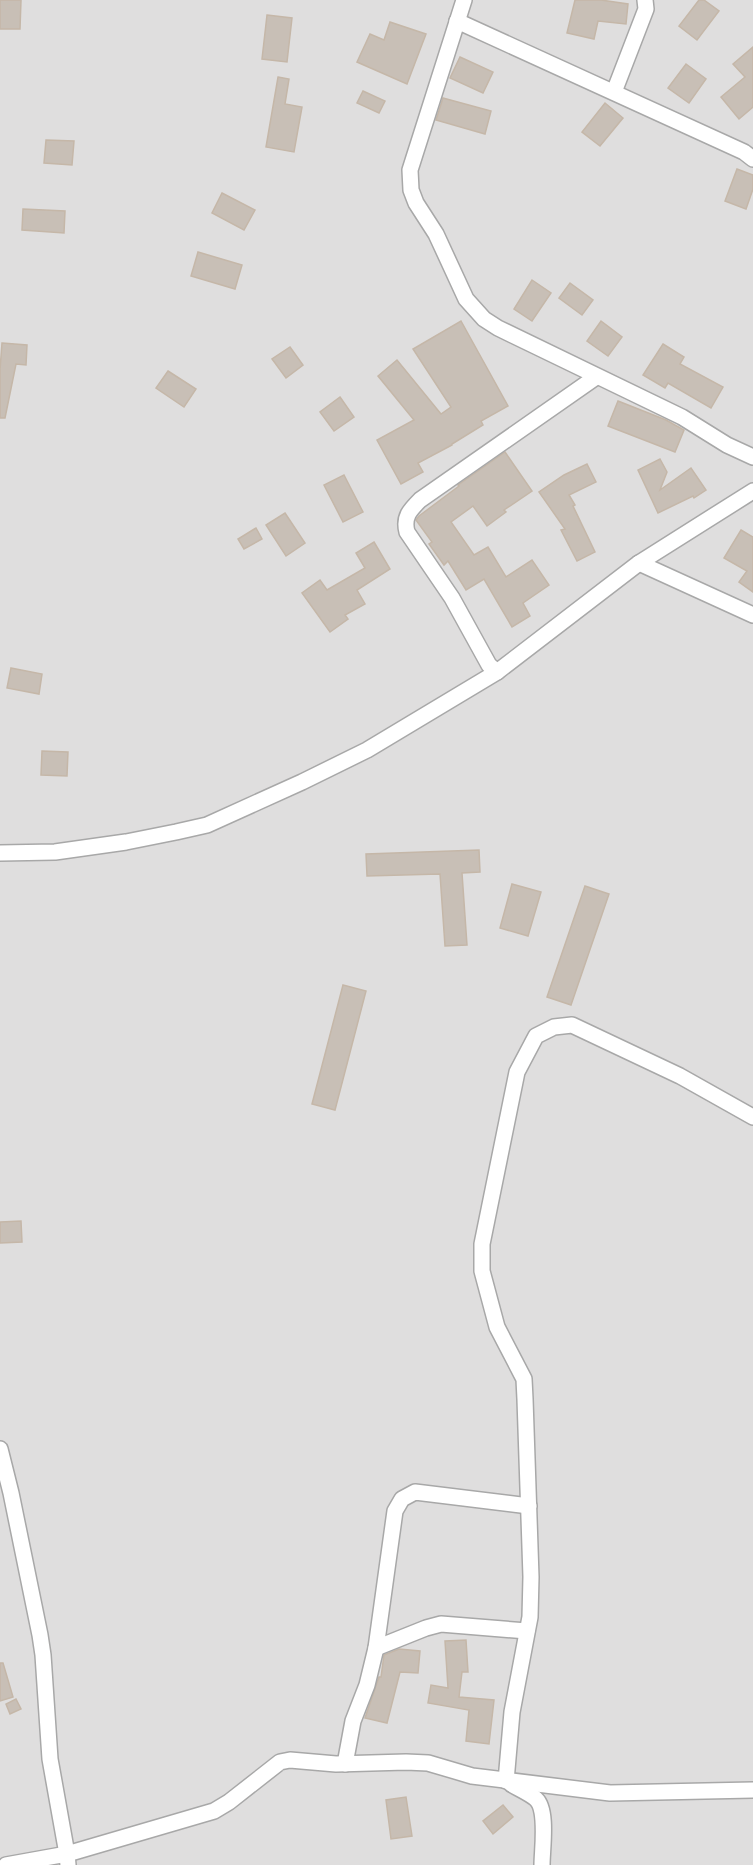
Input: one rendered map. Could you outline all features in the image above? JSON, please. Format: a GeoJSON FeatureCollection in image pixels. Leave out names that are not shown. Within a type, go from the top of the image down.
{"type":"FeatureCollection","features":[{"type":"Feature","properties":{"kind":"street"},"geometry":{"type":"LineString","coordinates":[[464,0],[410,170],[411,190],[416,203],[435,234],[466,299],[476,311],[498,328],[682,417],[727,445],[753,457]]}},
{"type":"Feature","properties":{"kind":"street"},"geometry":{"type":"LineString","coordinates":[[614,92],[646,9],[645,0]]}},
{"type":"Feature","properties":{"kind":"street"},"geometry":{"type":"LineString","coordinates":[[457,21],[750,152]]}},
{"type":"Feature","properties":{"kind":"street"},"geometry":{"type":"LineString","coordinates":[[497,672],[483,655],[452,598],[407,532],[404,523],[407,515],[420,500],[596,376]]}},
{"type":"Feature","properties":{"kind":"street"},"geometry":{"type":"LineString","coordinates":[[0,853],[55,852],[126,842],[207,825],[237,813],[367,750],[497,672],[639,563],[753,491]]}},
{"type":"Feature","properties":{"kind":"street"},"geometry":{"type":"LineString","coordinates":[[639,563],[753,615]]}},
{"type":"Feature","properties":{"kind":"street"},"geometry":{"type":"LineString","coordinates":[[506,1781],[512,1712],[527,1631],[531,1577],[524,1379],[497,1327],[482,1271],[482,1244],[517,1072],[536,1036],[554,1027],[572,1025],[680,1076],[753,1118]]}},
{"type":"Feature","properties":{"kind":"street"},"geometry":{"type":"LineString","coordinates":[[0,1449],[42,1645],[50,1759],[67,1860]]}},
{"type":"Feature","properties":{"kind":"street"},"geometry":{"type":"LineString","coordinates":[[345,1764],[353,1721],[367,1685],[376,1648],[395,1512],[402,1499],[415,1492],[529,1506]]}},
{"type":"Feature","properties":{"kind":"street"},"geometry":{"type":"LineString","coordinates":[[376,1648],[441,1624],[527,1631]]}},
{"type":"Feature","properties":{"kind":"street"},"geometry":{"type":"LineString","coordinates":[[6,1865],[67,1860],[214,1811],[280,1762],[290,1760],[345,1764],[428,1763],[472,1776],[610,1793],[753,1790]]}},
{"type":"Feature","properties":{"kind":"street"},"geometry":{"type":"LineString","coordinates":[[506,1781],[537,1800],[540,1806],[543,1816],[542,1865]]}},
{"type":"Feature","properties":{"kind":"shaded area"},"geometry":{"type":"Polygon","coordinates":[[[0,0],[753,0],[753,1865],[0,1865],[0,0]]]}},
{"type":"Feature","properties":{"kind":"building"},"geometry":{"type":"Polygon","coordinates":[[[0,0],[21,0],[20,29],[0,29],[0,0]]]}},
{"type":"Feature","properties":{"kind":"building"},"geometry":{"type":"Polygon","coordinates":[[[575,0],[601,0],[628,4],[626,24],[598,21],[594,39],[567,33],[575,0]]]}},
{"type":"Feature","properties":{"kind":"building"},"geometry":{"type":"Polygon","coordinates":[[[699,0],[704,0],[719,11],[697,40],[679,26],[699,0]]]}},
{"type":"Feature","properties":{"kind":"building"},"geometry":{"type":"Polygon","coordinates":[[[267,15],[292,18],[287,62],[262,59],[267,15]]]}},
{"type":"Feature","properties":{"kind":"building"},"geometry":{"type":"Polygon","coordinates":[[[390,22],[426,34],[407,84],[357,62],[370,34],[384,40],[390,22]]]}},
{"type":"Feature","properties":{"kind":"building"},"geometry":{"type":"Polygon","coordinates":[[[753,47],[753,107],[739,119],[721,97],[745,77],[733,64],[753,47]]]}},
{"type":"Feature","properties":{"kind":"building"},"geometry":{"type":"Polygon","coordinates":[[[460,57],[493,72],[483,93],[450,78],[460,57]]]}},
{"type":"Feature","properties":{"kind":"building"},"geometry":{"type":"Polygon","coordinates":[[[686,64],[706,79],[689,103],[668,88],[686,64]]]}},
{"type":"Feature","properties":{"kind":"building"},"geometry":{"type":"Polygon","coordinates":[[[278,77],[289,79],[285,104],[302,107],[294,152],[266,147],[278,77]]]}},
{"type":"Feature","properties":{"kind":"building"},"geometry":{"type":"Polygon","coordinates":[[[363,91],[385,101],[379,113],[357,103],[363,91]]]}},
{"type":"Feature","properties":{"kind":"building"},"geometry":{"type":"Polygon","coordinates":[[[443,98],[491,111],[485,134],[436,120],[443,98]]]}},
{"type":"Feature","properties":{"kind":"building"},"geometry":{"type":"Polygon","coordinates":[[[605,103],[623,118],[600,146],[582,132],[605,103]]]}},
{"type":"Feature","properties":{"kind":"building"},"geometry":{"type":"Polygon","coordinates":[[[46,140],[74,141],[72,165],[44,163],[46,140]]]}},
{"type":"Feature","properties":{"kind":"building"},"geometry":{"type":"Polygon","coordinates":[[[737,169],[753,175],[753,189],[746,209],[725,201],[737,169]]]}},
{"type":"Feature","properties":{"kind":"building"},"geometry":{"type":"Polygon","coordinates":[[[222,193],[255,210],[244,230],[212,213],[222,193]]]}},
{"type":"Feature","properties":{"kind":"building"},"geometry":{"type":"Polygon","coordinates":[[[23,209],[65,211],[64,233],[22,230],[23,209]]]}},
{"type":"Feature","properties":{"kind":"building"},"geometry":{"type":"Polygon","coordinates":[[[198,252],[242,265],[235,289],[191,276],[198,252]]]}},
{"type":"Feature","properties":{"kind":"building"},"geometry":{"type":"Polygon","coordinates":[[[532,280],[551,293],[532,321],[514,309],[532,280]]]}},
{"type":"Feature","properties":{"kind":"building"},"geometry":{"type":"Polygon","coordinates":[[[570,283],[593,300],[582,315],[559,298],[570,283]]]}},
{"type":"Feature","properties":{"kind":"building"},"geometry":{"type":"Polygon","coordinates":[[[461,321],[508,406],[481,421],[483,425],[452,445],[418,463],[423,472],[401,484],[377,440],[414,420],[378,376],[397,360],[441,414],[451,407],[413,349],[461,321]]]}},
{"type":"Feature","properties":{"kind":"building"},"geometry":{"type":"Polygon","coordinates":[[[601,321],[622,337],[608,356],[587,341],[601,321]]]}},
{"type":"Feature","properties":{"kind":"building"},"geometry":{"type":"Polygon","coordinates":[[[2,343],[27,345],[26,365],[16,364],[5,418],[0,418],[2,343]]]}},
{"type":"Feature","properties":{"kind":"building"},"geometry":{"type":"Polygon","coordinates":[[[663,344],[684,357],[680,364],[723,387],[711,408],[668,383],[665,388],[643,375],[663,344]]]}},
{"type":"Feature","properties":{"kind":"building"},"geometry":{"type":"Polygon","coordinates":[[[290,347],[303,365],[286,378],[272,359],[290,347]]]}},
{"type":"Feature","properties":{"kind":"building"},"geometry":{"type":"Polygon","coordinates":[[[168,371],[196,389],[184,407],[156,388],[168,371]]]}},
{"type":"Feature","properties":{"kind":"building"},"geometry":{"type":"Polygon","coordinates":[[[340,397],[354,417],[334,431],[320,412],[340,397]]]}},
{"type":"Feature","properties":{"kind":"building"},"geometry":{"type":"Polygon","coordinates":[[[618,401],[666,420],[684,430],[675,452],[608,426],[618,401]]]}},
{"type":"Feature","properties":{"kind":"building"},"geometry":{"type":"Polygon","coordinates":[[[505,452],[532,491],[504,510],[506,512],[487,526],[473,506],[451,522],[474,555],[488,547],[506,577],[532,560],[549,585],[523,603],[530,616],[512,627],[484,579],[466,590],[448,561],[444,565],[429,544],[432,542],[416,520],[458,485],[505,452]]]}},
{"type":"Feature","properties":{"kind":"building"},"geometry":{"type":"Polygon","coordinates":[[[660,459],[667,472],[660,490],[691,468],[706,490],[694,498],[693,496],[658,513],[638,470],[660,459]]]}},
{"type":"Feature","properties":{"kind":"building"},"geometry":{"type":"Polygon","coordinates":[[[587,464],[596,482],[569,495],[595,552],[577,561],[561,530],[565,529],[539,492],[564,475],[587,464]]]}},
{"type":"Feature","properties":{"kind":"building"},"geometry":{"type":"Polygon","coordinates":[[[344,475],[363,512],[343,522],[324,485],[344,475]]]}},
{"type":"Feature","properties":{"kind":"building"},"geometry":{"type":"Polygon","coordinates":[[[285,513],[305,543],[286,556],[266,525],[285,513]]]}},
{"type":"Feature","properties":{"kind":"building"},"geometry":{"type":"Polygon","coordinates":[[[256,528],[262,539],[244,549],[238,539],[256,528]]]}},
{"type":"Feature","properties":{"kind":"building"},"geometry":{"type":"Polygon","coordinates":[[[741,530],[753,537],[753,592],[739,582],[747,571],[724,558],[741,530]]]}},
{"type":"Feature","properties":{"kind":"building"},"geometry":{"type":"Polygon","coordinates":[[[374,542],[390,569],[357,590],[365,604],[345,615],[348,619],[330,632],[302,593],[320,580],[327,590],[365,568],[356,553],[374,542]]]}},
{"type":"Feature","properties":{"kind":"building"},"geometry":{"type":"Polygon","coordinates":[[[11,668],[42,674],[39,694],[7,688],[11,668]]]}},
{"type":"Feature","properties":{"kind":"building"},"geometry":{"type":"Polygon","coordinates":[[[42,751],[68,752],[67,776],[41,775],[42,751]]]}},
{"type":"Feature","properties":{"kind":"building"},"geometry":{"type":"Polygon","coordinates":[[[479,850],[480,872],[462,873],[467,945],[445,946],[440,874],[367,876],[366,854],[479,850]]]}},
{"type":"Feature","properties":{"kind":"building"},"geometry":{"type":"Polygon","coordinates":[[[512,884],[541,892],[528,936],[500,928],[512,884]]]}},
{"type":"Feature","properties":{"kind":"building"},"geometry":{"type":"Polygon","coordinates":[[[585,886],[609,894],[571,1005],[547,997],[585,886]]]}},
{"type":"Feature","properties":{"kind":"building"},"geometry":{"type":"Polygon","coordinates":[[[343,985],[366,991],[335,1110],[312,1104],[343,985]]]}},
{"type":"Feature","properties":{"kind":"building"},"geometry":{"type":"Polygon","coordinates":[[[21,1221],[22,1242],[0,1243],[0,1222],[21,1221]]]}},
{"type":"Feature","properties":{"kind":"building"},"geometry":{"type":"Polygon","coordinates":[[[466,1640],[468,1672],[462,1672],[459,1697],[494,1700],[489,1744],[466,1741],[469,1710],[428,1703],[431,1685],[448,1688],[445,1641],[466,1640]]]}},
{"type":"Feature","properties":{"kind":"building"},"geometry":{"type":"Polygon","coordinates":[[[399,1649],[420,1651],[418,1673],[400,1672],[387,1723],[365,1718],[379,1677],[381,1677],[384,1655],[399,1649]]]}},
{"type":"Feature","properties":{"kind":"building"},"geometry":{"type":"Polygon","coordinates":[[[0,1663],[3,1663],[13,1697],[0,1701],[0,1663]]]}},
{"type":"Feature","properties":{"kind":"building"},"geometry":{"type":"Polygon","coordinates":[[[16,1699],[21,1709],[10,1714],[6,1704],[16,1699]]]}},
{"type":"Feature","properties":{"kind":"building"},"geometry":{"type":"Polygon","coordinates":[[[406,1797],[412,1836],[391,1839],[386,1800],[406,1797]]]}},
{"type":"Feature","properties":{"kind":"building"},"geometry":{"type":"Polygon","coordinates":[[[503,1805],[513,1817],[493,1834],[483,1821],[503,1805]]]}}]}
